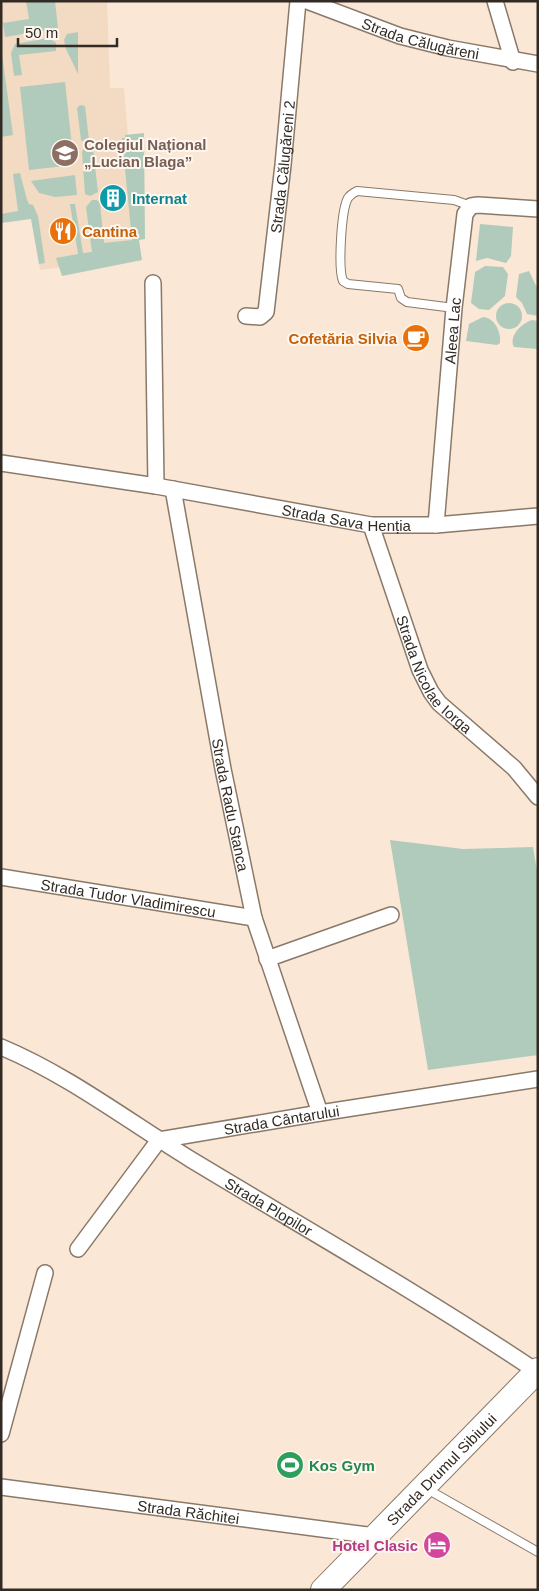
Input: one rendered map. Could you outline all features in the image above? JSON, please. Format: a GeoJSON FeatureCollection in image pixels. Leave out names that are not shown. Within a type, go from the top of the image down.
{"type":"FeatureCollection","features":[{"type":"Feature","properties":{"kind":"main road","name":"Strada Drumul Sibiului"},"geometry":{"type":"LineString","coordinates":[[323,1590],[537,1370]]}},
{"type":"Feature","properties":{"kind":"street","name":"Strada Călugăreni 2"},"geometry":{"type":"LineString","coordinates":[[246,316],[260,317],[266,312],[283,165],[298,1]]}},
{"type":"Feature","properties":{"kind":"street","name":"Strada Călugăreni"},"geometry":{"type":"LineString","coordinates":[[307,1],[400,36],[513,62],[538,64]]}},
{"type":"Feature","properties":{"kind":"street"},"geometry":{"type":"LineString","coordinates":[[495,1],[513,62]]}},
{"type":"Feature","properties":{"kind":"street"},"geometry":{"type":"LineString","coordinates":[[471,206],[492,205],[538,209]]}},
{"type":"Feature","properties":{"kind":"street","name":"Aleea Lac"},"geometry":{"type":"LineString","coordinates":[[436,525],[462,228],[465,214],[471,206]]}},
{"type":"Feature","properties":{"kind":"street"},"geometry":{"type":"LineString","coordinates":[[153,283],[156,486]]}},
{"type":"Feature","properties":{"kind":"street","name":"Strada Sava Henția"},"geometry":{"type":"LineString","coordinates":[[1,463],[156,486],[370,525],[436,525],[538,516]]}},
{"type":"Feature","properties":{"kind":"street","name":"Strada Radu Stanca"},"geometry":{"type":"LineString","coordinates":[[173,489],[223,769],[254,918],[320,1112]]}},
{"type":"Feature","properties":{"kind":"street","name":"Strada Nicolae Iorga"},"geometry":{"type":"LineString","coordinates":[[370,525],[414,652],[431,692],[439,702],[514,768],[538,797]]}},
{"type":"Feature","properties":{"kind":"street","name":"Strada Tudor Vladimirescu"},"geometry":{"type":"LineString","coordinates":[[1,877],[254,918]]}},
{"type":"Feature","properties":{"kind":"street"},"geometry":{"type":"LineString","coordinates":[[267,959],[391,915]]}},
{"type":"Feature","properties":{"kind":"street","name":"Strada Plopilor"},"geometry":{"type":"LineString","coordinates":[[1,1047],[35,1061],[159,1140],[456,1318],[537,1370]]}},
{"type":"Feature","properties":{"kind":"street","name":"Strada Cântarului"},"geometry":{"type":"LineString","coordinates":[[159,1140],[320,1112],[538,1079]]}},
{"type":"Feature","properties":{"kind":"street"},"geometry":{"type":"LineString","coordinates":[[78,1249],[159,1140]]}},
{"type":"Feature","properties":{"kind":"street"},"geometry":{"type":"LineString","coordinates":[[1,1434],[46,1273]]}},
{"type":"Feature","properties":{"kind":"street","name":"Strada Răchitei"},"geometry":{"type":"LineString","coordinates":[[1,1487],[375,1536]]}},
{"type":"Feature","properties":{"kind":"lane"},"geometry":{"type":"LineString","coordinates":[[454,308],[407,302],[401,298],[398,289],[348,284],[343,281],[339,263],[345,206],[351,194],[357,191],[454,200],[471,206]]}},
{"type":"Feature","properties":{"kind":"lane"},"geometry":{"type":"LineString","coordinates":[[423,1487],[538,1552]]}},
{"type":"Feature","properties":{"kind":"shaded area","name":"Colegiul Național „Lucian Blaga”"},"geometry":{"type":"Polygon","coordinates":[[[1,1],[107,1],[110,88],[124,88],[138,257],[40,270],[33,217],[1,222],[1,1]]]}},
{"type":"Feature","properties":{"kind":"green space"},"geometry":{"type":"Polygon","coordinates":[[[26,1],[55,1],[58,28],[5,37],[3,23],[29,19],[26,1]]]}},
{"type":"Feature","properties":{"kind":"green space"},"geometry":{"type":"Polygon","coordinates":[[[78,32],[78,74],[66,49],[64,40],[67,34],[78,32]]]}},
{"type":"Feature","properties":{"kind":"green space"},"geometry":{"type":"Polygon","coordinates":[[[49,38],[56,43],[56,51],[19,55],[22,75],[14,76],[11,53],[15,44],[49,38]]]}},
{"type":"Feature","properties":{"kind":"green space"},"geometry":{"type":"Polygon","coordinates":[[[1,47],[13,135],[1,137],[1,47]]]}},
{"type":"Feature","properties":{"kind":"green space"},"geometry":{"type":"Polygon","coordinates":[[[65,82],[74,165],[29,170],[20,87],[65,82]]]}},
{"type":"Feature","properties":{"kind":"green space"},"geometry":{"type":"Polygon","coordinates":[[[80,105],[85,106],[89,140],[84,142],[81,140],[77,108],[80,105]]]}},
{"type":"Feature","properties":{"kind":"green space"},"geometry":{"type":"Polygon","coordinates":[[[144,133],[145,239],[139,240],[142,260],[62,276],[56,258],[78,254],[70,204],[75,204],[83,253],[92,252],[86,207],[92,200],[97,200],[100,203],[104,243],[132,240],[122,138],[125,138],[125,135],[144,133]]]}},
{"type":"Feature","properties":{"kind":"green space"},"geometry":{"type":"Polygon","coordinates":[[[84,148],[93,149],[98,192],[90,196],[85,194],[82,152],[84,148]]]}},
{"type":"Feature","properties":{"kind":"green space"},"geometry":{"type":"Polygon","coordinates":[[[20,173],[27,200],[29,204],[33,205],[38,216],[45,263],[39,264],[31,219],[1,223],[1,214],[18,211],[13,174],[20,173]]]}},
{"type":"Feature","properties":{"kind":"green space"},"geometry":{"type":"Polygon","coordinates":[[[75,175],[77,195],[55,197],[39,193],[31,181],[75,175]]]}},
{"type":"Feature","properties":{"kind":"green space"},"geometry":{"type":"Polygon","coordinates":[[[480,224],[513,227],[511,256],[506,263],[487,258],[476,261],[480,224]]]}},
{"type":"Feature","properties":{"kind":"green space"},"geometry":{"type":"Polygon","coordinates":[[[485,266],[503,267],[508,274],[505,296],[489,310],[479,309],[471,303],[475,272],[485,266]]]}},
{"type":"Feature","properties":{"kind":"green space"},"geometry":{"type":"Polygon","coordinates":[[[529,271],[538,290],[538,316],[527,314],[522,303],[516,297],[519,274],[529,271]]]}},
{"type":"Feature","properties":{"kind":"green space"},"geometry":{"type":"Polygon","coordinates":[[[509,303],[518,307],[522,316],[518,325],[509,329],[500,325],[496,316],[500,307],[509,303]]]}},
{"type":"Feature","properties":{"kind":"green space"},"geometry":{"type":"Polygon","coordinates":[[[483,317],[491,320],[498,330],[500,343],[497,345],[466,341],[469,324],[483,317]]]}},
{"type":"Feature","properties":{"kind":"green space"},"geometry":{"type":"Polygon","coordinates":[[[532,320],[538,321],[538,349],[514,347],[514,334],[524,324],[532,320]]]}},
{"type":"Feature","properties":{"kind":"green space"},"geometry":{"type":"Polygon","coordinates":[[[390,840],[463,849],[533,847],[538,877],[538,1055],[428,1070],[390,840]]]}},
{"type":"Feature","properties":{"kind":"place","name":"Colegiul Național „Lucian Blaga”"},"geometry":{"type":"Point","coordinates":[65,153]}},
{"type":"Feature","properties":{"kind":"place","name":"Internat"},"geometry":{"type":"Point","coordinates":[113,198]}},
{"type":"Feature","properties":{"kind":"place","name":"Cantina"},"geometry":{"type":"Point","coordinates":[63,231]}},
{"type":"Feature","properties":{"kind":"place","name":"Cofetăria Silvia"},"geometry":{"type":"Point","coordinates":[416,338]}},
{"type":"Feature","properties":{"kind":"place","name":"Kos Gym"},"geometry":{"type":"Point","coordinates":[290,1465]}},
{"type":"Feature","properties":{"kind":"place","name":"Hotel Clasic"},"geometry":{"type":"Point","coordinates":[437,1545]}}]}
